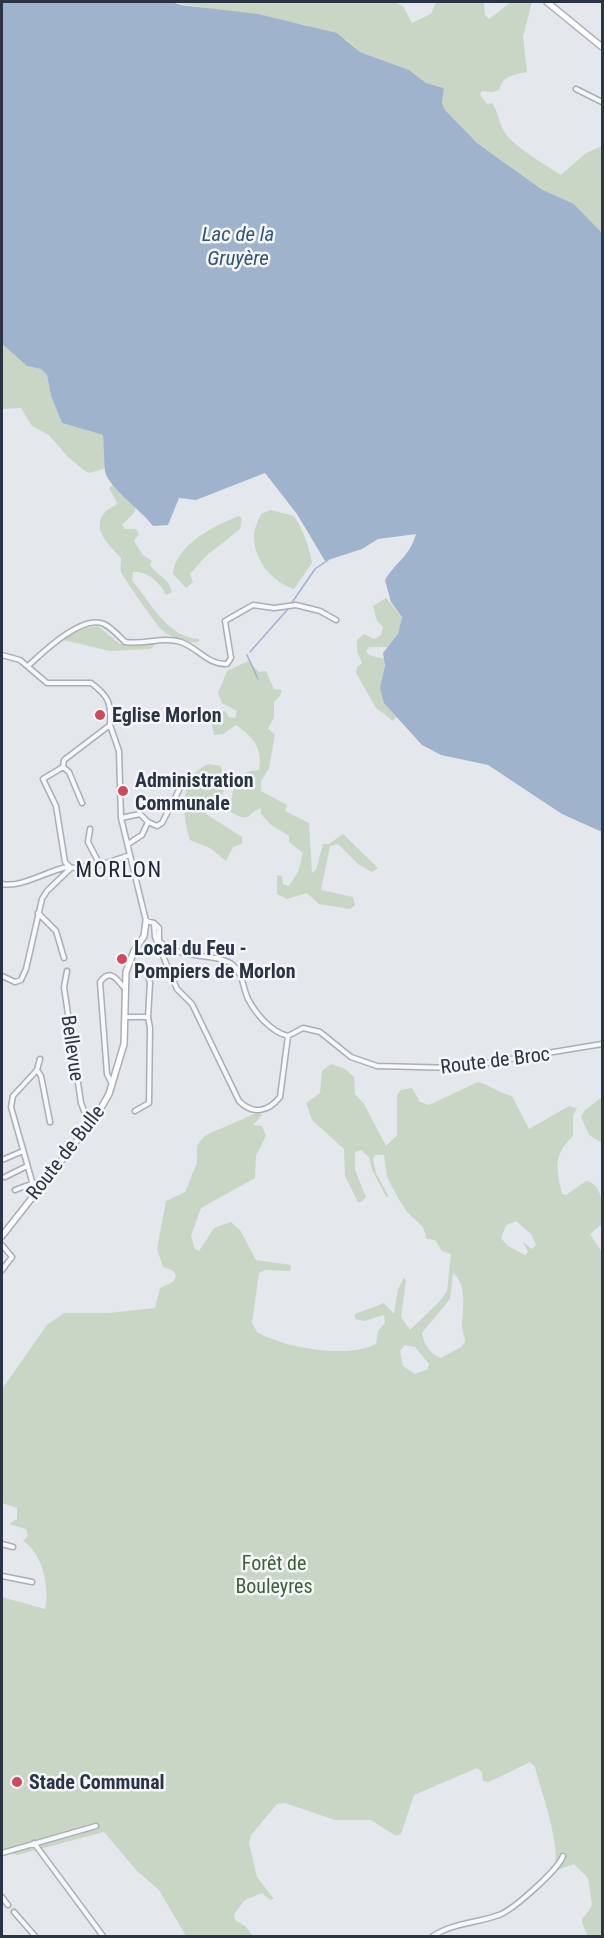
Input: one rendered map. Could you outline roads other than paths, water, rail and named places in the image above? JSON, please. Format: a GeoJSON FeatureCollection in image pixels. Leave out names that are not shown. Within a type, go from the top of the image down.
{"type":"FeatureCollection","features":[{"type":"Feature","properties":{"kind":"street"},"geometry":{"type":"LineString","coordinates":[[547,2],[603,47]]}},
{"type":"Feature","properties":{"kind":"street"},"geometry":{"type":"LineString","coordinates":[[576,89],[603,102]]}},
{"type":"Feature","properties":{"kind":"street"},"geometry":{"type":"LineString","coordinates":[[28,666],[64,635],[95,622],[104,624],[126,642],[168,639],[190,645],[211,661],[227,664],[231,658],[225,621],[254,605],[274,608],[296,606],[320,611],[336,620]]}},
{"type":"Feature","properties":{"kind":"street"},"geometry":{"type":"LineString","coordinates":[[2,655],[9,656],[28,666],[47,683],[91,683],[108,699],[113,712],[110,725],[119,751],[121,818],[146,921],[154,923],[159,928],[159,941],[166,947],[201,958],[226,960],[233,965],[240,975],[249,999],[260,1014],[277,1033],[288,1036],[280,1097],[266,1110],[257,1111],[244,1107],[238,1101],[192,1004],[177,989],[155,937],[154,923]]}},
{"type":"Feature","properties":{"kind":"street"},"geometry":{"type":"LineString","coordinates":[[63,767],[64,760],[110,725]]}},
{"type":"Feature","properties":{"kind":"street"},"geometry":{"type":"LineString","coordinates":[[63,767],[69,772],[82,803]]}},
{"type":"Feature","properties":{"kind":"street"},"geometry":{"type":"LineString","coordinates":[[63,767],[43,779],[56,806],[69,867]]}},
{"type":"Feature","properties":{"kind":"street"},"geometry":{"type":"LineString","coordinates":[[121,818],[140,814],[148,822],[157,826],[162,823],[180,788]]}},
{"type":"Feature","properties":{"kind":"street"},"geometry":{"type":"LineString","coordinates":[[128,844],[142,835],[148,822]]}},
{"type":"Feature","properties":{"kind":"street"},"geometry":{"type":"LineString","coordinates":[[90,829],[88,843],[100,865]]}},
{"type":"Feature","properties":{"kind":"street"},"geometry":{"type":"LineString","coordinates":[[2,884],[15,885],[42,873],[69,867],[100,865],[130,855]]}},
{"type":"Feature","properties":{"kind":"street"},"geometry":{"type":"LineString","coordinates":[[2,976],[15,982],[23,976],[42,899],[69,867]]}},
{"type":"Feature","properties":{"kind":"street"},"geometry":{"type":"LineString","coordinates":[[38,913],[56,931],[64,958]]}},
{"type":"Feature","properties":{"kind":"street","name":"Route de Bulle"},"geometry":{"type":"LineString","coordinates":[[2,1236],[35,1191],[90,1124],[113,1085],[124,1044],[127,965],[144,936],[146,921]]}},
{"type":"Feature","properties":{"kind":"street","name":"Bellevue"},"geometry":{"type":"LineString","coordinates":[[67,971],[64,987],[81,1103],[90,1124]]}},
{"type":"Feature","properties":{"kind":"street"},"geometry":{"type":"LineString","coordinates":[[113,1085],[107,1074],[100,982],[107,976],[114,976],[119,978],[125,990]]}},
{"type":"Feature","properties":{"kind":"street"},"geometry":{"type":"LineString","coordinates":[[135,1111],[149,1103],[150,983],[148,976]]}},
{"type":"Feature","properties":{"kind":"street"},"geometry":{"type":"LineString","coordinates":[[126,1017],[148,1017]]}},
{"type":"Feature","properties":{"kind":"street","name":"Route de Broc"},"geometry":{"type":"LineString","coordinates":[[288,1036],[296,1030],[311,1028],[320,1032],[351,1057],[377,1066],[456,1068],[603,1044]]}},
{"type":"Feature","properties":{"kind":"street"},"geometry":{"type":"LineString","coordinates":[[35,1191],[31,1184],[11,1107],[13,1096],[37,1070],[40,1059]]}},
{"type":"Feature","properties":{"kind":"street"},"geometry":{"type":"LineString","coordinates":[[37,1070],[41,1076],[50,1122]]}},
{"type":"Feature","properties":{"kind":"street"},"geometry":{"type":"LineString","coordinates":[[2,1160],[23,1151]]}},
{"type":"Feature","properties":{"kind":"street"},"geometry":{"type":"LineString","coordinates":[[4,1176],[27,1166]]}},
{"type":"Feature","properties":{"kind":"street"},"geometry":{"type":"LineString","coordinates":[[15,1190],[31,1184]]}},
{"type":"Feature","properties":{"kind":"street"},"geometry":{"type":"LineString","coordinates":[[2,1245],[12,1257],[2,1270]]}},
{"type":"Feature","properties":{"kind":"street"},"geometry":{"type":"LineString","coordinates":[[2,1544],[13,1547]]}},
{"type":"Feature","properties":{"kind":"street"},"geometry":{"type":"LineString","coordinates":[[2,1576],[32,1582]]}},
{"type":"Feature","properties":{"kind":"street"},"geometry":{"type":"LineString","coordinates":[[2,1847],[3,1852],[96,1826]]}},
{"type":"Feature","properties":{"kind":"street"},"geometry":{"type":"LineString","coordinates":[[34,1843],[104,1936]]}},
{"type":"Feature","properties":{"kind":"street"},"geometry":{"type":"LineString","coordinates":[[433,1936],[448,1929],[504,1912],[553,1873],[563,1856]]}},
{"type":"Feature","properties":{"kind":"street"},"geometry":{"type":"LineString","coordinates":[[2,1897],[8,1905]]}},
{"type":"Feature","properties":{"kind":"street"},"geometry":{"type":"LineString","coordinates":[[14,1912],[35,1936]]}},
{"type":"Feature","properties":{"kind":"water","name":"Lac de la Gruyère"},"geometry":{"type":"Polygon","coordinates":[[[2,2],[172,2],[258,14],[337,33],[360,52],[409,70],[426,83],[444,88],[442,103],[445,110],[477,143],[541,189],[574,204],[602,233],[602,832],[562,814],[488,765],[441,755],[422,745],[384,703],[380,688],[385,666],[383,653],[398,634],[402,617],[391,602],[385,580],[406,554],[416,534],[378,539],[362,549],[325,561],[297,514],[265,473],[196,500],[179,498],[168,525],[153,526],[107,477],[103,435],[62,423],[51,396],[47,375],[41,369],[27,366],[2,344],[2,2]]]}},
{"type":"Feature","properties":{"kind":"waterway"},"geometry":{"type":"LineString","coordinates":[[291,604],[315,569],[328,560]]}},
{"type":"Feature","properties":{"kind":"waterway"},"geometry":{"type":"LineString","coordinates":[[250,652],[288,609]]}},
{"type":"Feature","properties":{"kind":"waterway"},"geometry":{"type":"LineString","coordinates":[[247,655],[258,679]]}},
{"type":"Feature","properties":{"kind":"place","name":"Eglise Morlon"},"geometry":{"type":"Point","coordinates":[100,715]}},
{"type":"Feature","properties":{"kind":"place","name":"Administration Communale"},"geometry":{"type":"Point","coordinates":[123,791]}},
{"type":"Feature","properties":{"kind":"place","name":"Local du Feu - Pompiers de Morlon"},"geometry":{"type":"Point","coordinates":[122,959]}},
{"type":"Feature","properties":{"kind":"place","name":"Stade Communal"},"geometry":{"type":"Point","coordinates":[17,1782]}},
{"type":"Feature","properties":{"kind":"district","name":"MORLON"},"geometry":{"type":"Point","coordinates":[119,869]}},
{"type":"Feature","properties":{"kind":"park label","name":"Forêt de Bouleyres"},"geometry":{"type":"Point","coordinates":[274,1574]}}]}
